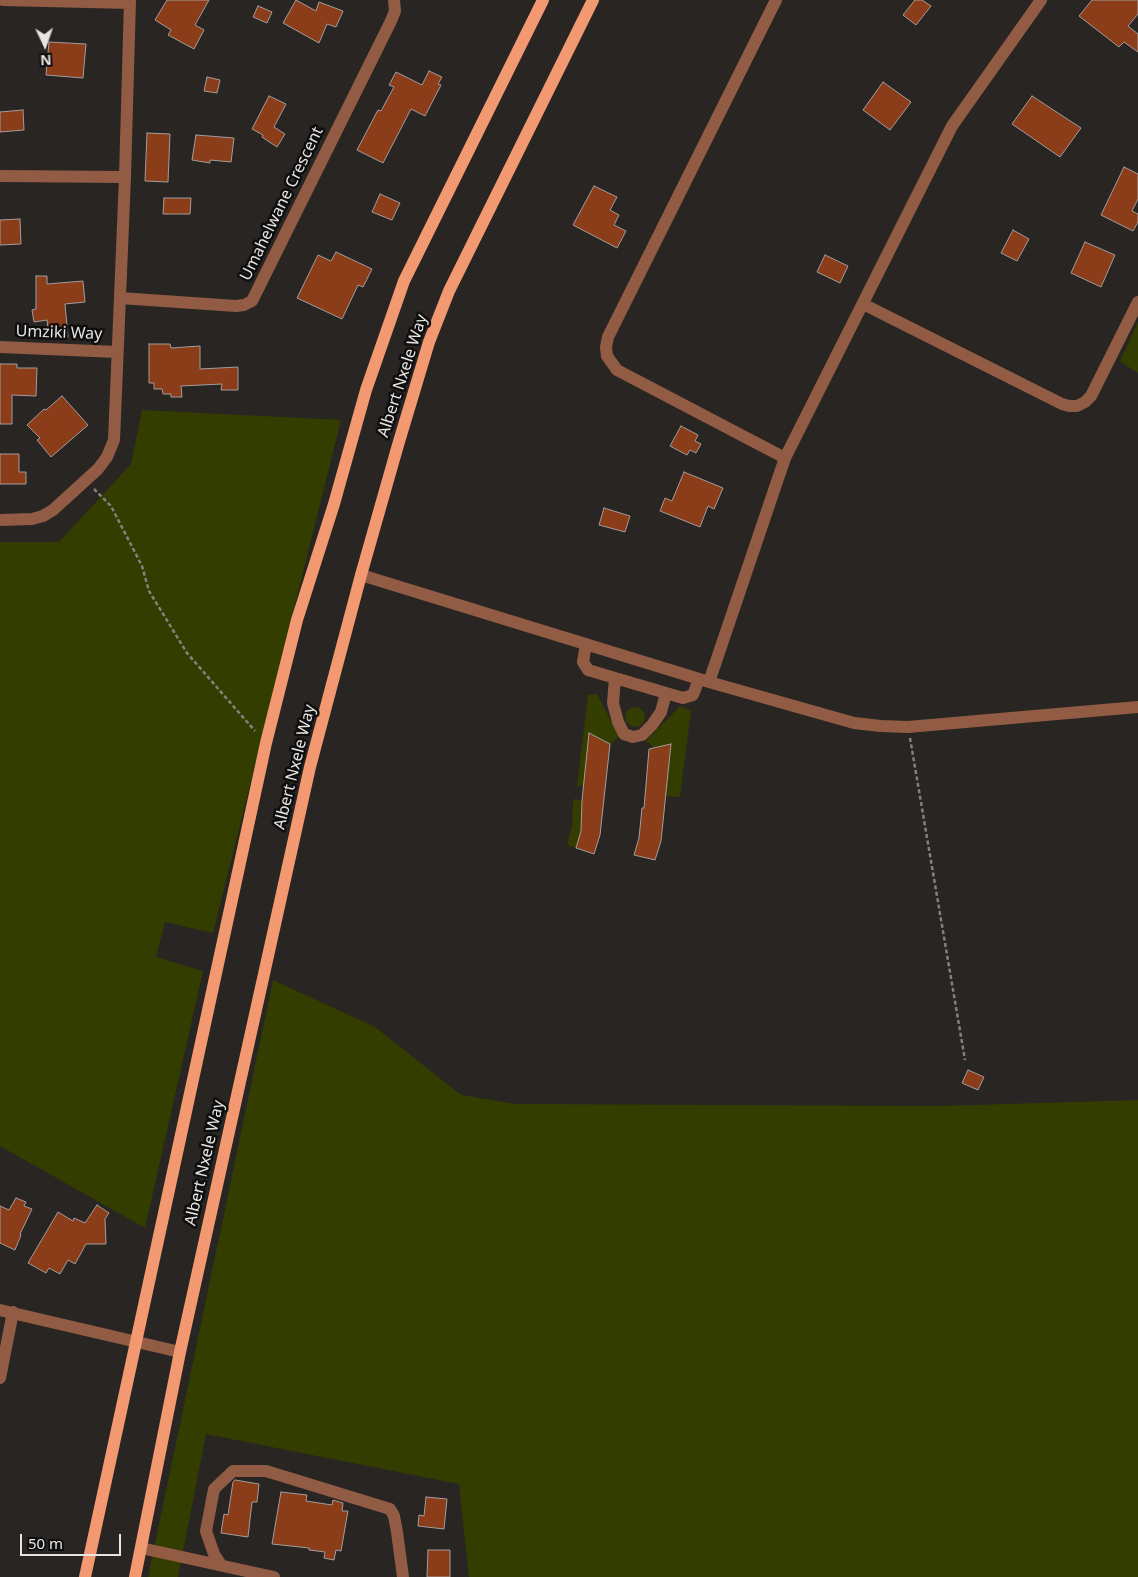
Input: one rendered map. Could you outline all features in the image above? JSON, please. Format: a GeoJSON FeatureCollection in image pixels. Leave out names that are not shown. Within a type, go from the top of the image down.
{"type":"FeatureCollection","features":[{"type":"Feature","properties":{"kind":"main road","name":"Albert Nxele Way"},"geometry":{"type":"LineString","coordinates":[[85,1577],[266,743],[297,620],[334,504],[366,390],[404,281],[543,0]]}},
{"type":"Feature","properties":{"kind":"main road","name":"Albert Nxele Way"},"geometry":{"type":"LineString","coordinates":[[135,1577],[180,1352],[310,767],[361,574],[429,342],[449,291],[593,0]]}},
{"type":"Feature","properties":{"kind":"street"},"geometry":{"type":"LineString","coordinates":[[0,520],[26,520],[44,516],[53,510],[98,469],[107,458],[114,440],[130,2],[3,0]]}},
{"type":"Feature","properties":{"kind":"street","name":"Umahelwane Crescent"},"geometry":{"type":"LineString","coordinates":[[120,298],[236,306],[252,301],[391,21],[395,11],[394,0]]}},
{"type":"Feature","properties":{"kind":"street"},"geometry":{"type":"LineString","coordinates":[[776,0],[608,337],[606,347],[608,356],[617,370],[785,458]]}},
{"type":"Feature","properties":{"kind":"street"},"geometry":{"type":"LineString","coordinates":[[586,644],[584,662],[588,670],[683,698],[694,696],[704,680],[785,458],[952,126],[1041,0]]}},
{"type":"Feature","properties":{"kind":"street"},"geometry":{"type":"LineString","coordinates":[[0,176],[125,177]]}},
{"type":"Feature","properties":{"kind":"street"},"geometry":{"type":"LineString","coordinates":[[862,304],[1062,404],[1076,406],[1085,402],[1091,396],[1138,302]]}},
{"type":"Feature","properties":{"kind":"street","name":"Umziki Way"},"geometry":{"type":"LineString","coordinates":[[0,347],[117,352]]}},
{"type":"Feature","properties":{"kind":"street"},"geometry":{"type":"LineString","coordinates":[[361,574],[704,680],[854,722],[908,727],[1138,707]]}},
{"type":"Feature","properties":{"kind":"street"},"geometry":{"type":"LineString","coordinates":[[615,678],[613,703],[618,722],[624,734],[633,737],[642,735],[652,725],[661,712],[666,693]]}},
{"type":"Feature","properties":{"kind":"street"},"geometry":{"type":"LineString","coordinates":[[0,1378],[6,1311],[180,1352]]}},
{"type":"Feature","properties":{"kind":"street"},"geometry":{"type":"LineString","coordinates":[[221,1565],[214,1554],[206,1531],[214,1489],[233,1471],[266,1470],[390,1509],[394,1516],[403,1577]]}},
{"type":"Feature","properties":{"kind":"street"},"geometry":{"type":"LineString","coordinates":[[141,1548],[274,1577]]}},
{"type":"Feature","properties":{"kind":"path"},"geometry":{"type":"LineString","coordinates":[[85,481],[111,506],[142,566],[149,591],[187,653],[266,743]]}},
{"type":"Feature","properties":{"kind":"path"},"geometry":{"type":"LineString","coordinates":[[908,727],[965,1060]]}},
{"type":"Feature","properties":{"kind":"green space"},"geometry":{"type":"Polygon","coordinates":[[[1138,322],[1138,373],[1120,361],[1138,322]]]}},
{"type":"Feature","properties":{"kind":"green space"},"geometry":{"type":"Polygon","coordinates":[[[142,410],[341,420],[213,933],[165,922],[156,957],[203,971],[145,1228],[0,1146],[0,542],[59,542],[131,464],[142,410]]]}},
{"type":"Feature","properties":{"kind":"green space"},"geometry":{"type":"Polygon","coordinates":[[[597,694],[619,736],[610,745],[590,734],[584,785],[577,787],[588,695],[597,694]]]}},
{"type":"Feature","properties":{"kind":"green space"},"geometry":{"type":"Polygon","coordinates":[[[680,706],[691,711],[680,797],[666,796],[671,744],[654,748],[646,741],[680,706]]]}},
{"type":"Feature","properties":{"kind":"green space"},"geometry":{"type":"Polygon","coordinates":[[[631,707],[639,707],[645,713],[645,721],[639,727],[631,727],[625,721],[625,713],[631,707]]]}},
{"type":"Feature","properties":{"kind":"green space"},"geometry":{"type":"Polygon","coordinates":[[[573,799],[582,800],[581,831],[576,848],[567,845],[572,826],[573,799]]]}},
{"type":"Feature","properties":{"kind":"green space"},"geometry":{"type":"Polygon","coordinates":[[[273,980],[375,1027],[461,1095],[516,1104],[941,1106],[1138,1100],[1138,1577],[469,1577],[459,1484],[206,1434],[178,1577],[148,1577],[273,980]]]}},
{"type":"Feature","properties":{"kind":"building"},"geometry":{"type":"Polygon","coordinates":[[[167,0],[209,0],[195,25],[204,30],[194,49],[168,35],[171,30],[155,20],[167,0]]]}},
{"type":"Feature","properties":{"kind":"building"},"geometry":{"type":"Polygon","coordinates":[[[296,0],[316,11],[319,2],[343,11],[336,27],[327,24],[319,43],[283,23],[296,0]]]}},
{"type":"Feature","properties":{"kind":"building"},"geometry":{"type":"Polygon","coordinates":[[[915,0],[922,0],[931,6],[916,25],[903,15],[915,0]]]}},
{"type":"Feature","properties":{"kind":"building"},"geometry":{"type":"Polygon","coordinates":[[[1092,0],[1138,0],[1138,14],[1128,26],[1138,34],[1138,52],[1124,42],[1119,47],[1079,16],[1092,0]]]}},
{"type":"Feature","properties":{"kind":"building"},"geometry":{"type":"Polygon","coordinates":[[[258,6],[272,12],[267,23],[253,17],[258,6]]]}},
{"type":"Feature","properties":{"kind":"building"},"geometry":{"type":"Polygon","coordinates":[[[49,42],[86,44],[83,78],[46,75],[49,42]]]}},
{"type":"Feature","properties":{"kind":"building"},"geometry":{"type":"Polygon","coordinates":[[[429,71],[442,77],[438,84],[441,85],[425,116],[411,109],[383,163],[357,150],[378,110],[381,111],[394,87],[389,85],[396,72],[422,85],[429,71]]]}},
{"type":"Feature","properties":{"kind":"building"},"geometry":{"type":"Polygon","coordinates":[[[207,77],[220,80],[217,93],[204,91],[207,77]]]}},
{"type":"Feature","properties":{"kind":"building"},"geometry":{"type":"Polygon","coordinates":[[[883,82],[911,102],[890,130],[863,110],[883,82]]]}},
{"type":"Feature","properties":{"kind":"building"},"geometry":{"type":"Polygon","coordinates":[[[269,96],[286,104],[274,127],[285,134],[277,147],[262,137],[263,135],[252,129],[269,96]]]}},
{"type":"Feature","properties":{"kind":"building"},"geometry":{"type":"Polygon","coordinates":[[[1032,96],[1081,128],[1060,157],[1012,124],[1032,96]]]}},
{"type":"Feature","properties":{"kind":"building"},"geometry":{"type":"Polygon","coordinates":[[[23,110],[24,130],[0,132],[0,112],[23,110]]]}},
{"type":"Feature","properties":{"kind":"building"},"geometry":{"type":"Polygon","coordinates":[[[147,133],[170,134],[168,182],[145,181],[147,133]]]}},
{"type":"Feature","properties":{"kind":"building"},"geometry":{"type":"Polygon","coordinates":[[[196,135],[234,138],[231,162],[210,160],[210,163],[192,160],[196,135]]]}},
{"type":"Feature","properties":{"kind":"building"},"geometry":{"type":"Polygon","coordinates":[[[1124,167],[1138,174],[1138,199],[1132,211],[1138,214],[1138,222],[1133,231],[1101,215],[1124,167]]]}},
{"type":"Feature","properties":{"kind":"building"},"geometry":{"type":"Polygon","coordinates":[[[594,186],[617,197],[610,210],[619,215],[614,225],[626,231],[617,248],[573,225],[594,186]]]}},
{"type":"Feature","properties":{"kind":"building"},"geometry":{"type":"Polygon","coordinates":[[[380,194],[400,203],[392,220],[372,212],[380,194]]]}},
{"type":"Feature","properties":{"kind":"building"},"geometry":{"type":"Polygon","coordinates":[[[164,198],[191,198],[190,214],[163,214],[164,198]]]}},
{"type":"Feature","properties":{"kind":"building"},"geometry":{"type":"Polygon","coordinates":[[[20,219],[21,244],[0,245],[0,220],[20,219]]]}},
{"type":"Feature","properties":{"kind":"building"},"geometry":{"type":"Polygon","coordinates":[[[1013,230],[1029,239],[1017,261],[1001,253],[1013,230]]]}},
{"type":"Feature","properties":{"kind":"building"},"geometry":{"type":"Polygon","coordinates":[[[1085,242],[1115,255],[1101,287],[1071,273],[1085,242]]]}},
{"type":"Feature","properties":{"kind":"building"},"geometry":{"type":"Polygon","coordinates":[[[336,252],[372,269],[363,287],[358,285],[342,319],[297,298],[318,255],[331,261],[336,252]]]}},
{"type":"Feature","properties":{"kind":"building"},"geometry":{"type":"Polygon","coordinates":[[[825,255],[848,266],[840,283],[817,272],[825,255]]]}},
{"type":"Feature","properties":{"kind":"building"},"geometry":{"type":"Polygon","coordinates":[[[36,276],[47,276],[47,284],[83,281],[85,302],[65,304],[68,337],[49,338],[47,320],[34,322],[32,310],[36,309],[36,276]]]}},
{"type":"Feature","properties":{"kind":"building"},"geometry":{"type":"Polygon","coordinates":[[[149,344],[170,344],[171,348],[200,346],[200,369],[238,367],[238,390],[221,390],[222,384],[181,386],[182,397],[171,397],[171,394],[163,394],[162,389],[154,389],[154,383],[149,383],[149,344]]]}},
{"type":"Feature","properties":{"kind":"building"},"geometry":{"type":"Polygon","coordinates":[[[0,364],[17,364],[17,368],[37,368],[36,396],[12,395],[12,424],[0,424],[0,364]]]}},
{"type":"Feature","properties":{"kind":"building"},"geometry":{"type":"Polygon","coordinates":[[[62,396],[88,425],[51,457],[37,440],[40,438],[27,425],[62,396]]]}},
{"type":"Feature","properties":{"kind":"building"},"geometry":{"type":"Polygon","coordinates":[[[681,426],[698,435],[695,441],[701,444],[696,453],[690,450],[687,455],[670,446],[681,426]]]}},
{"type":"Feature","properties":{"kind":"building"},"geometry":{"type":"Polygon","coordinates":[[[0,454],[19,454],[19,472],[26,472],[26,484],[0,484],[0,454]]]}},
{"type":"Feature","properties":{"kind":"building"},"geometry":{"type":"Polygon","coordinates":[[[684,472],[723,488],[714,509],[708,506],[700,527],[660,511],[665,498],[672,501],[684,472]]]}},
{"type":"Feature","properties":{"kind":"building"},"geometry":{"type":"Polygon","coordinates":[[[604,508],[630,516],[625,532],[599,525],[604,508]]]}},
{"type":"Feature","properties":{"kind":"building"},"geometry":{"type":"Polygon","coordinates":[[[589,733],[610,744],[600,835],[594,854],[576,848],[581,831],[582,800],[589,733]]]}},
{"type":"Feature","properties":{"kind":"building"},"geometry":{"type":"Polygon","coordinates":[[[671,744],[661,841],[655,860],[634,855],[639,838],[642,808],[644,808],[649,749],[671,744]]]}},
{"type":"Feature","properties":{"kind":"building"},"geometry":{"type":"Polygon","coordinates":[[[968,1070],[984,1077],[978,1090],[962,1083],[968,1070]]]}},
{"type":"Feature","properties":{"kind":"building"},"geometry":{"type":"Polygon","coordinates":[[[16,1198],[26,1202],[24,1206],[32,1209],[20,1234],[15,1250],[0,1243],[0,1206],[9,1210],[16,1198]]]}},
{"type":"Feature","properties":{"kind":"building"},"geometry":{"type":"Polygon","coordinates":[[[97,1205],[109,1213],[105,1219],[106,1244],[86,1244],[75,1264],[68,1260],[60,1274],[49,1268],[46,1273],[28,1263],[58,1212],[73,1221],[74,1218],[85,1223],[97,1205]]]}},
{"type":"Feature","properties":{"kind":"building"},"geometry":{"type":"Polygon","coordinates":[[[235,1480],[259,1484],[257,1502],[252,1502],[248,1537],[221,1533],[224,1514],[228,1515],[233,1482],[235,1480]]]}},
{"type":"Feature","properties":{"kind":"building"},"geometry":{"type":"Polygon","coordinates":[[[281,1492],[307,1495],[306,1501],[332,1505],[333,1500],[343,1503],[342,1511],[348,1511],[341,1551],[336,1550],[334,1560],[324,1558],[325,1552],[309,1550],[309,1548],[272,1544],[281,1492]]]}},
{"type":"Feature","properties":{"kind":"building"},"geometry":{"type":"Polygon","coordinates":[[[426,1497],[447,1499],[444,1529],[418,1526],[419,1515],[424,1516],[426,1497]]]}},
{"type":"Feature","properties":{"kind":"building"},"geometry":{"type":"Polygon","coordinates":[[[428,1550],[450,1550],[450,1577],[427,1577],[428,1550]]]}}]}
